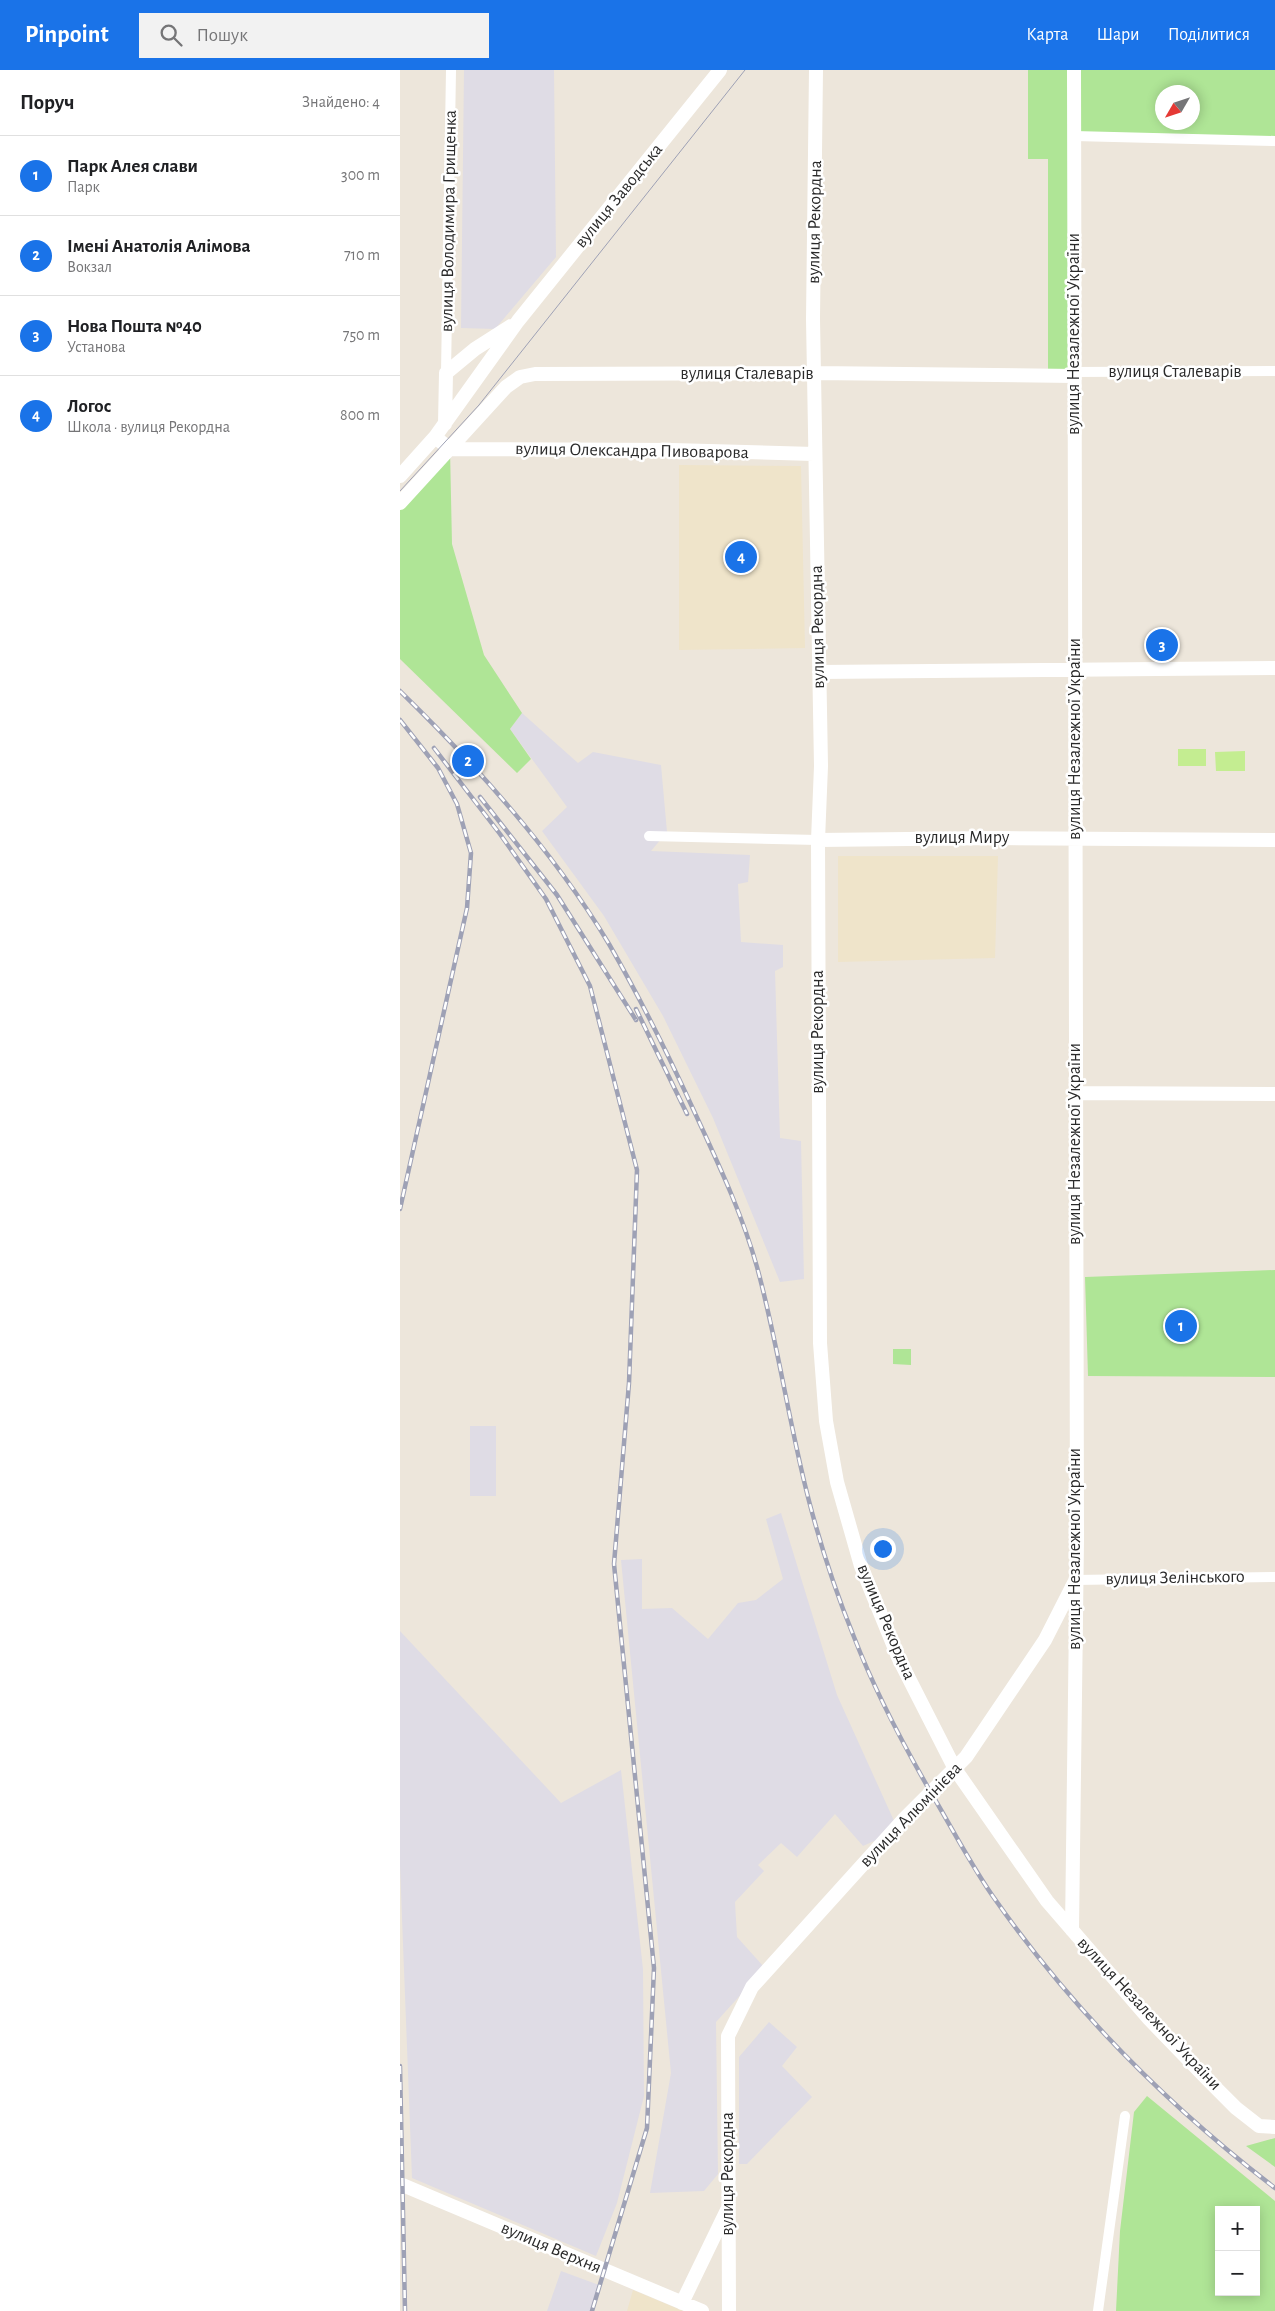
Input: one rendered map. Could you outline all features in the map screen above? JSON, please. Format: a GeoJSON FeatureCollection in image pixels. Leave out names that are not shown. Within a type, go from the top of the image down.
{"type":"FeatureCollection","features":[{"type":"Feature","properties":{"kind":"street","name":"вулиця Володимира Грищенка"},"geometry":{"type":"LineString","coordinates":[[446,373],[451,70]]}},
{"type":"Feature","properties":{"kind":"street","name":"вулиця Заводська"},"geometry":{"type":"LineString","coordinates":[[400,476],[435,437],[518,321],[720,70]]}},
{"type":"Feature","properties":{"kind":"street","name":"вулиця Рекордна"},"geometry":{"type":"LineString","coordinates":[[816,70],[813,319],[821,766],[818,840],[818,1299],[826,1420],[837,1482],[860,1566],[899,1658],[955,1769],[1047,1901],[1072,1930]]}},
{"type":"Feature","properties":{"kind":"street","name":"вулиця Незалежної України"},"geometry":{"type":"LineString","coordinates":[[1074,70],[1076,1093],[1072,1930],[1149,2019],[1236,2108],[1260,2126],[1275,2126]]}},
{"type":"Feature","properties":{"kind":"street"},"geometry":{"type":"LineString","coordinates":[[1074,136],[1275,141]]}},
{"type":"Feature","properties":{"kind":"street","name":"вулиця Заводська"},"geometry":{"type":"LineString","coordinates":[[446,373],[475,349],[518,321]]}},
{"type":"Feature","properties":{"kind":"street","name":"вулиця Сталеварів"},"geometry":{"type":"LineString","coordinates":[[450,448],[506,387],[520,377],[543,374],[1074,374],[1275,371]]}},
{"type":"Feature","properties":{"kind":"street"},"geometry":{"type":"LineString","coordinates":[[445,424],[446,373]]}},
{"type":"Feature","properties":{"kind":"street"},"geometry":{"type":"LineString","coordinates":[[400,503],[450,448],[435,437]]}},
{"type":"Feature","properties":{"kind":"street","name":"вулиця Олександра Пивоварова"},"geometry":{"type":"LineString","coordinates":[[450,448],[672,450],[814,454]]}},
{"type":"Feature","properties":{"kind":"street"},"geometry":{"type":"LineString","coordinates":[[819,672],[1275,668]]}},
{"type":"Feature","properties":{"kind":"street","name":"вулиця Миру"},"geometry":{"type":"LineString","coordinates":[[649,836],[818,840],[998,838],[1275,840]]}},
{"type":"Feature","properties":{"kind":"street"},"geometry":{"type":"LineString","coordinates":[[1076,1093],[1275,1094]]}},
{"type":"Feature","properties":{"kind":"street","name":"вулиця Зелінського"},"geometry":{"type":"LineString","coordinates":[[1075,1580],[1275,1577]]}},
{"type":"Feature","properties":{"kind":"street","name":"вулиця Алюмінієва"},"geometry":{"type":"LineString","coordinates":[[728,2036],[752,1987],[904,1819],[955,1769],[1045,1640],[1075,1580]]}},
{"type":"Feature","properties":{"kind":"street","name":"вулиця Рекордна"},"geometry":{"type":"LineString","coordinates":[[728,2036],[729,2311]]}},
{"type":"Feature","properties":{"kind":"street"},"geometry":{"type":"LineString","coordinates":[[1098,2311],[1125,2116]]}},
{"type":"Feature","properties":{"kind":"street","name":"вулиця Верхня"},"geometry":{"type":"LineString","coordinates":[[400,2184],[702,2311]]}},
{"type":"Feature","properties":{"kind":"street"},"geometry":{"type":"LineString","coordinates":[[682,2303],[728,2207]]}},
{"type":"Feature","properties":{"kind":"shaded area"},"geometry":{"type":"Polygon","coordinates":[[[464,70],[554,70],[556,257],[495,329],[461,328],[464,70]]]}},
{"type":"Feature","properties":{"kind":"shaded area"},"geometry":{"type":"Polygon","coordinates":[[[679,465],[801,466],[805,648],[679,650],[679,465]]]}},
{"type":"Feature","properties":{"kind":"shaded area"},"geometry":{"type":"Polygon","coordinates":[[[522,713],[578,763],[593,752],[661,765],[667,832],[651,851],[750,855],[748,882],[738,884],[741,942],[783,945],[783,967],[775,971],[780,1138],[801,1141],[804,1279],[780,1282],[713,1118],[663,1016],[604,916],[542,831],[567,807],[510,729],[522,713]]]}},
{"type":"Feature","properties":{"kind":"shaded area"},"geometry":{"type":"Polygon","coordinates":[[[838,856],[998,856],[995,958],[838,962],[838,856]]]}},
{"type":"Feature","properties":{"kind":"shaded area"},"geometry":{"type":"Polygon","coordinates":[[[470,1426],[496,1426],[496,1496],[470,1496],[470,1426]]]}},
{"type":"Feature","properties":{"kind":"shaded area"},"geometry":{"type":"Polygon","coordinates":[[[781,1513],[837,1695],[895,1823],[883,1837],[863,1846],[835,1814],[797,1857],[781,1843],[758,1865],[764,1871],[735,1902],[737,1937],[765,1968],[716,2022],[718,2174],[704,2191],[650,2193],[671,2073],[621,1560],[642,1559],[642,1609],[672,1608],[708,1639],[738,1603],[756,1600],[783,1579],[766,1519],[781,1513]]]}},
{"type":"Feature","properties":{"kind":"shaded area"},"geometry":{"type":"Polygon","coordinates":[[[400,1631],[561,1803],[621,1770],[643,1969],[644,2096],[617,2203],[596,2256],[412,2178],[400,1865],[400,1631]]]}},
{"type":"Feature","properties":{"kind":"shaded area"},"geometry":{"type":"Polygon","coordinates":[[[769,2022],[797,2047],[782,2066],[812,2097],[747,2164],[739,2164],[739,2057],[769,2022]]]}},
{"type":"Feature","properties":{"kind":"shaded area"},"geometry":{"type":"Polygon","coordinates":[[[561,2271],[599,2285],[590,2311],[547,2311],[561,2271]]]}},
{"type":"Feature","properties":{"kind":"shaded area"},"geometry":{"type":"Polygon","coordinates":[[[633,2290],[683,2311],[627,2311],[633,2290]]]}},
{"type":"Feature","properties":{"kind":"green space"},"geometry":{"type":"Polygon","coordinates":[[[1028,70],[1070,70],[1069,369],[1048,369],[1048,159],[1028,159],[1028,70]]]}},
{"type":"Feature","properties":{"kind":"green space"},"geometry":{"type":"Polygon","coordinates":[[[1074,70],[1275,70],[1275,141],[1074,136],[1074,70]]]}},
{"type":"Feature","properties":{"kind":"green space"},"geometry":{"type":"Polygon","coordinates":[[[450,449],[452,544],[484,655],[522,713],[510,729],[531,759],[517,773],[400,659],[400,503],[450,449]]]}},
{"type":"Feature","properties":{"kind":"green space"},"geometry":{"type":"Polygon","coordinates":[[[1178,749],[1206,749],[1206,766],[1178,766],[1178,749]]]}},
{"type":"Feature","properties":{"kind":"green space"},"geometry":{"type":"Polygon","coordinates":[[[1245,751],[1245,771],[1216,771],[1215,752],[1245,751]]]}},
{"type":"Feature","properties":{"kind":"green space"},"geometry":{"type":"Polygon","coordinates":[[[1275,1270],[1275,1377],[1088,1376],[1085,1277],[1275,1270]]]}},
{"type":"Feature","properties":{"kind":"green space"},"geometry":{"type":"Polygon","coordinates":[[[893,1349],[911,1349],[911,1365],[893,1364],[893,1349]]]}},
{"type":"Feature","properties":{"kind":"green space"},"geometry":{"type":"Polygon","coordinates":[[[1147,2096],[1275,2201],[1275,2311],[1116,2311],[1120,2231],[1134,2112],[1147,2096]]]}},
{"type":"Feature","properties":{"kind":"green space"},"geometry":{"type":"Polygon","coordinates":[[[1275,2138],[1275,2167],[1246,2146],[1275,2138]]]}},
{"type":"Feature","properties":{"kind":"tram line"},"geometry":{"type":"LineString","coordinates":[[400,491],[479,405],[745,70]]}},
{"type":"Feature","properties":{"kind":"railway"},"geometry":{"type":"LineString","coordinates":[[400,691],[457,749],[513,811],[564,876],[609,944],[664,1047],[737,1207],[751,1247],[771,1325],[809,1501],[841,1604],[872,1680],[892,1722],[964,1850],[992,1895],[1022,1936],[1087,2015],[1122,2052],[1196,2123],[1275,2188]]}},
{"type":"Feature","properties":{"kind":"railway"},"geometry":{"type":"LineString","coordinates":[[400,720],[438,768],[457,804],[471,853],[467,908],[400,1209]]}},
{"type":"Feature","properties":{"kind":"railway"},"geometry":{"type":"LineString","coordinates":[[434,748],[500,834],[546,899],[590,986],[637,1170],[629,1383],[614,1564],[654,1968],[647,2128],[592,2311]]}},
{"type":"Feature","properties":{"kind":"railway"},"geometry":{"type":"LineString","coordinates":[[480,797],[557,895],[636,1020]]}},
{"type":"Feature","properties":{"kind":"railway"},"geometry":{"type":"LineString","coordinates":[[636,1009],[687,1114]]}},
{"type":"Feature","properties":{"kind":"railway"},"geometry":{"type":"LineString","coordinates":[[400,2066],[405,2311]]}},
{"type":"Feature","properties":{"kind":"place","name":"Логос"},"geometry":{"type":"Point","coordinates":[741,557]}},
{"type":"Feature","properties":{"kind":"place","name":"Нова Пошта №40"},"geometry":{"type":"Point","coordinates":[1162,645]}},
{"type":"Feature","properties":{"kind":"place","name":"Імені Анатолія Алімова"},"geometry":{"type":"Point","coordinates":[468,761]}},
{"type":"Feature","properties":{"kind":"place","name":"Парк Алея слави"},"geometry":{"type":"Point","coordinates":[1181,1326]}}]}
